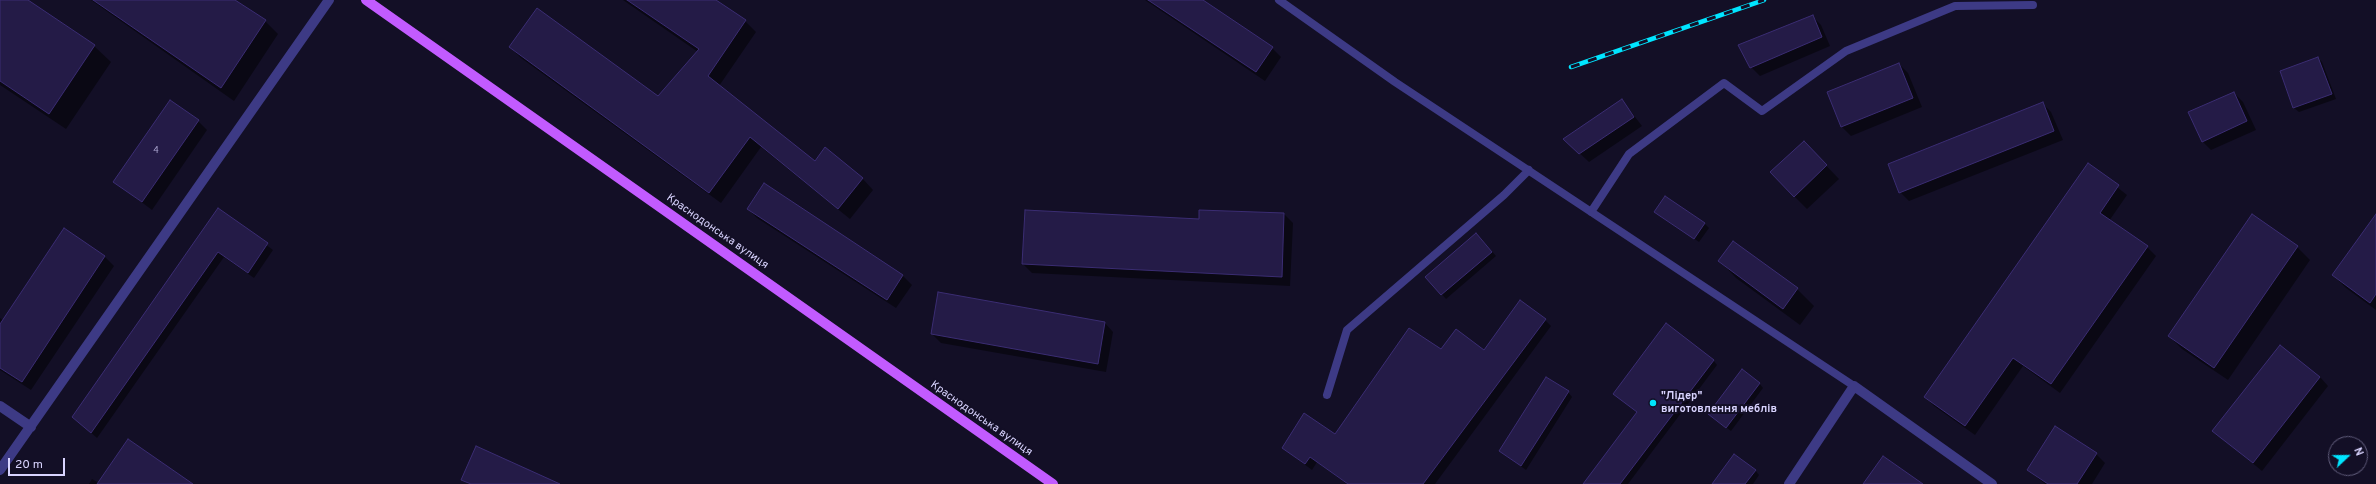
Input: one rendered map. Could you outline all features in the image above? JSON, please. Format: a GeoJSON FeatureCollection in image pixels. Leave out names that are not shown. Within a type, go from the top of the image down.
{"type":"FeatureCollection","features":[{"type":"Feature","properties":{"kind":"main road","name":"Краснодонська вулиця"},"geometry":{"type":"LineString","coordinates":[[366,0],[1053,484]]}},
{"type":"Feature","properties":{"kind":"street"},"geometry":{"type":"LineString","coordinates":[[0,470],[329,0]]}},
{"type":"Feature","properties":{"kind":"street"},"geometry":{"type":"LineString","coordinates":[[1789,484],[1854,386],[1992,484]]}},
{"type":"Feature","properties":{"kind":"street"},"geometry":{"type":"LineString","coordinates":[[0,406],[31,427]]}},
{"type":"Feature","properties":{"kind":"lane"},"geometry":{"type":"LineString","coordinates":[[1279,0],[1395,82],[1854,386]]}},
{"type":"Feature","properties":{"kind":"lane"},"geometry":{"type":"LineString","coordinates":[[1591,212],[1629,154],[1724,83],[1762,111],[1846,51],[1955,6],[2033,5]]}},
{"type":"Feature","properties":{"kind":"lane"},"geometry":{"type":"LineString","coordinates":[[1327,395],[1347,330],[1504,195],[1529,170]]}},
{"type":"Feature","properties":{"kind":"building"},"geometry":{"type":"Polygon","coordinates":[[[0,0],[28,0],[95,45],[49,114],[0,81],[0,0]]]}},
{"type":"Feature","properties":{"kind":"building"},"geometry":{"type":"Polygon","coordinates":[[[93,0],[235,0],[266,20],[221,88],[93,0]]]}},
{"type":"Feature","properties":{"kind":"building"},"geometry":{"type":"Polygon","coordinates":[[[627,0],[716,0],[746,20],[708,76],[815,161],[825,147],[863,178],[838,209],[750,137],[709,193],[509,47],[537,8],[658,96],[699,49],[627,0]]]}},
{"type":"Feature","properties":{"kind":"building"},"geometry":{"type":"Polygon","coordinates":[[[1148,0],[1203,0],[1273,47],[1256,72],[1148,0]]]}},
{"type":"Feature","properties":{"kind":"building"},"geometry":{"type":"Polygon","coordinates":[[[1813,15],[1822,37],[1750,68],[1738,45],[1813,15]]]}},
{"type":"Feature","properties":{"kind":"building"},"geometry":{"type":"Polygon","coordinates":[[[2318,57],[2332,94],[2293,108],[2280,71],[2318,57]]]}},
{"type":"Feature","properties":{"kind":"building"},"geometry":{"type":"Polygon","coordinates":[[[1899,63],[1913,98],[1841,127],[1827,92],[1899,63]]]}},
{"type":"Feature","properties":{"kind":"building"},"geometry":{"type":"Polygon","coordinates":[[[2234,92],[2247,121],[2202,142],[2188,112],[2234,92]]]}},
{"type":"Feature","properties":{"kind":"building"},"geometry":{"type":"Polygon","coordinates":[[[1622,99],[1634,117],[1579,154],[1563,139],[1622,99]]]}},
{"type":"Feature","properties":{"kind":"building"},"geometry":{"type":"Polygon","coordinates":[[[170,100],[199,120],[142,202],[113,182],[170,100]]]}},
{"type":"Feature","properties":{"kind":"building"},"geometry":{"type":"Polygon","coordinates":[[[2043,102],[2054,131],[1899,193],[1888,164],[2043,102]]]}},
{"type":"Feature","properties":{"kind":"building"},"geometry":{"type":"Polygon","coordinates":[[[1804,141],[1827,165],[1794,197],[1770,172],[1804,141]]]}},
{"type":"Feature","properties":{"kind":"building"},"geometry":{"type":"Polygon","coordinates":[[[2088,163],[2119,185],[2100,213],[2148,246],[2051,384],[2013,358],[1965,426],[1924,397],[2088,163]]]}},
{"type":"Feature","properties":{"kind":"building"},"geometry":{"type":"Polygon","coordinates":[[[764,183],[903,275],[887,300],[747,209],[764,183]]]}},
{"type":"Feature","properties":{"kind":"building"},"geometry":{"type":"Polygon","coordinates":[[[1665,196],[1705,223],[1694,239],[1654,212],[1665,196]]]}},
{"type":"Feature","properties":{"kind":"building"},"geometry":{"type":"Polygon","coordinates":[[[218,208],[268,243],[248,273],[218,252],[91,433],[72,417],[218,208]]]}},
{"type":"Feature","properties":{"kind":"building"},"geometry":{"type":"Polygon","coordinates":[[[1025,210],[1199,219],[1199,210],[1284,213],[1282,277],[1022,264],[1025,210]]]}},
{"type":"Feature","properties":{"kind":"building"},"geometry":{"type":"Polygon","coordinates":[[[2252,214],[2298,246],[2214,368],[2168,336],[2252,214]]]}},
{"type":"Feature","properties":{"kind":"building"},"geometry":{"type":"Polygon","coordinates":[[[2376,214],[2376,294],[2370,303],[2332,275],[2376,214]]]}},
{"type":"Feature","properties":{"kind":"building"},"geometry":{"type":"Polygon","coordinates":[[[64,228],[105,256],[22,382],[0,368],[0,324],[64,228]]]}},
{"type":"Feature","properties":{"kind":"building"},"geometry":{"type":"Polygon","coordinates":[[[1476,233],[1492,252],[1441,295],[1425,277],[1476,233]]]}},
{"type":"Feature","properties":{"kind":"building"},"geometry":{"type":"Polygon","coordinates":[[[1733,241],[1798,288],[1783,309],[1718,261],[1733,241]]]}},
{"type":"Feature","properties":{"kind":"building"},"geometry":{"type":"Polygon","coordinates":[[[938,292],[1105,322],[1098,364],[931,334],[938,292]]]}},
{"type":"Feature","properties":{"kind":"building"},"geometry":{"type":"Polygon","coordinates":[[[1520,300],[1546,319],[1423,484],[1348,484],[1310,457],[1305,464],[1282,448],[1304,413],[1335,434],[1409,328],[1441,349],[1456,329],[1484,350],[1520,300]]]}},
{"type":"Feature","properties":{"kind":"building","name":"\"Лідер\" виготовлення меблів"},"geometry":{"type":"Polygon","coordinates":[[[1666,323],[1714,360],[1620,484],[1583,484],[1637,412],[1613,394],[1666,323]]]}},
{"type":"Feature","properties":{"kind":"building"},"geometry":{"type":"Polygon","coordinates":[[[2280,345],[2320,377],[2253,463],[2212,431],[2280,345]]]}},
{"type":"Feature","properties":{"kind":"building"},"geometry":{"type":"Polygon","coordinates":[[[1742,369],[1760,383],[1726,428],[1708,414],[1742,369]]]}},
{"type":"Feature","properties":{"kind":"building"},"geometry":{"type":"Polygon","coordinates":[[[1546,377],[1569,391],[1521,466],[1499,451],[1546,377]]]}},
{"type":"Feature","properties":{"kind":"building"},"geometry":{"type":"Polygon","coordinates":[[[2055,426],[2097,453],[2077,484],[2048,484],[2027,470],[2055,426]]]}},
{"type":"Feature","properties":{"kind":"building"},"geometry":{"type":"Polygon","coordinates":[[[128,439],[193,484],[97,484],[128,439]]]}},
{"type":"Feature","properties":{"kind":"building"},"geometry":{"type":"Polygon","coordinates":[[[476,446],[560,484],[471,484],[461,480],[476,446]]]}},
{"type":"Feature","properties":{"kind":"building"},"geometry":{"type":"Polygon","coordinates":[[[1734,454],[1756,470],[1745,484],[1712,484],[1734,454]]]}},
{"type":"Feature","properties":{"kind":"building"},"geometry":{"type":"Polygon","coordinates":[[[1883,456],[1923,484],[1863,484],[1883,456]]]}},
{"type":"Feature","properties":{"kind":"railway"},"geometry":{"type":"LineString","coordinates":[[1571,67],[1764,0]]}},
{"type":"Feature","properties":{"kind":"place","name":"\"Лідер\" виготовлення меблів"},"geometry":{"type":"Point","coordinates":[1653,403]}}]}
